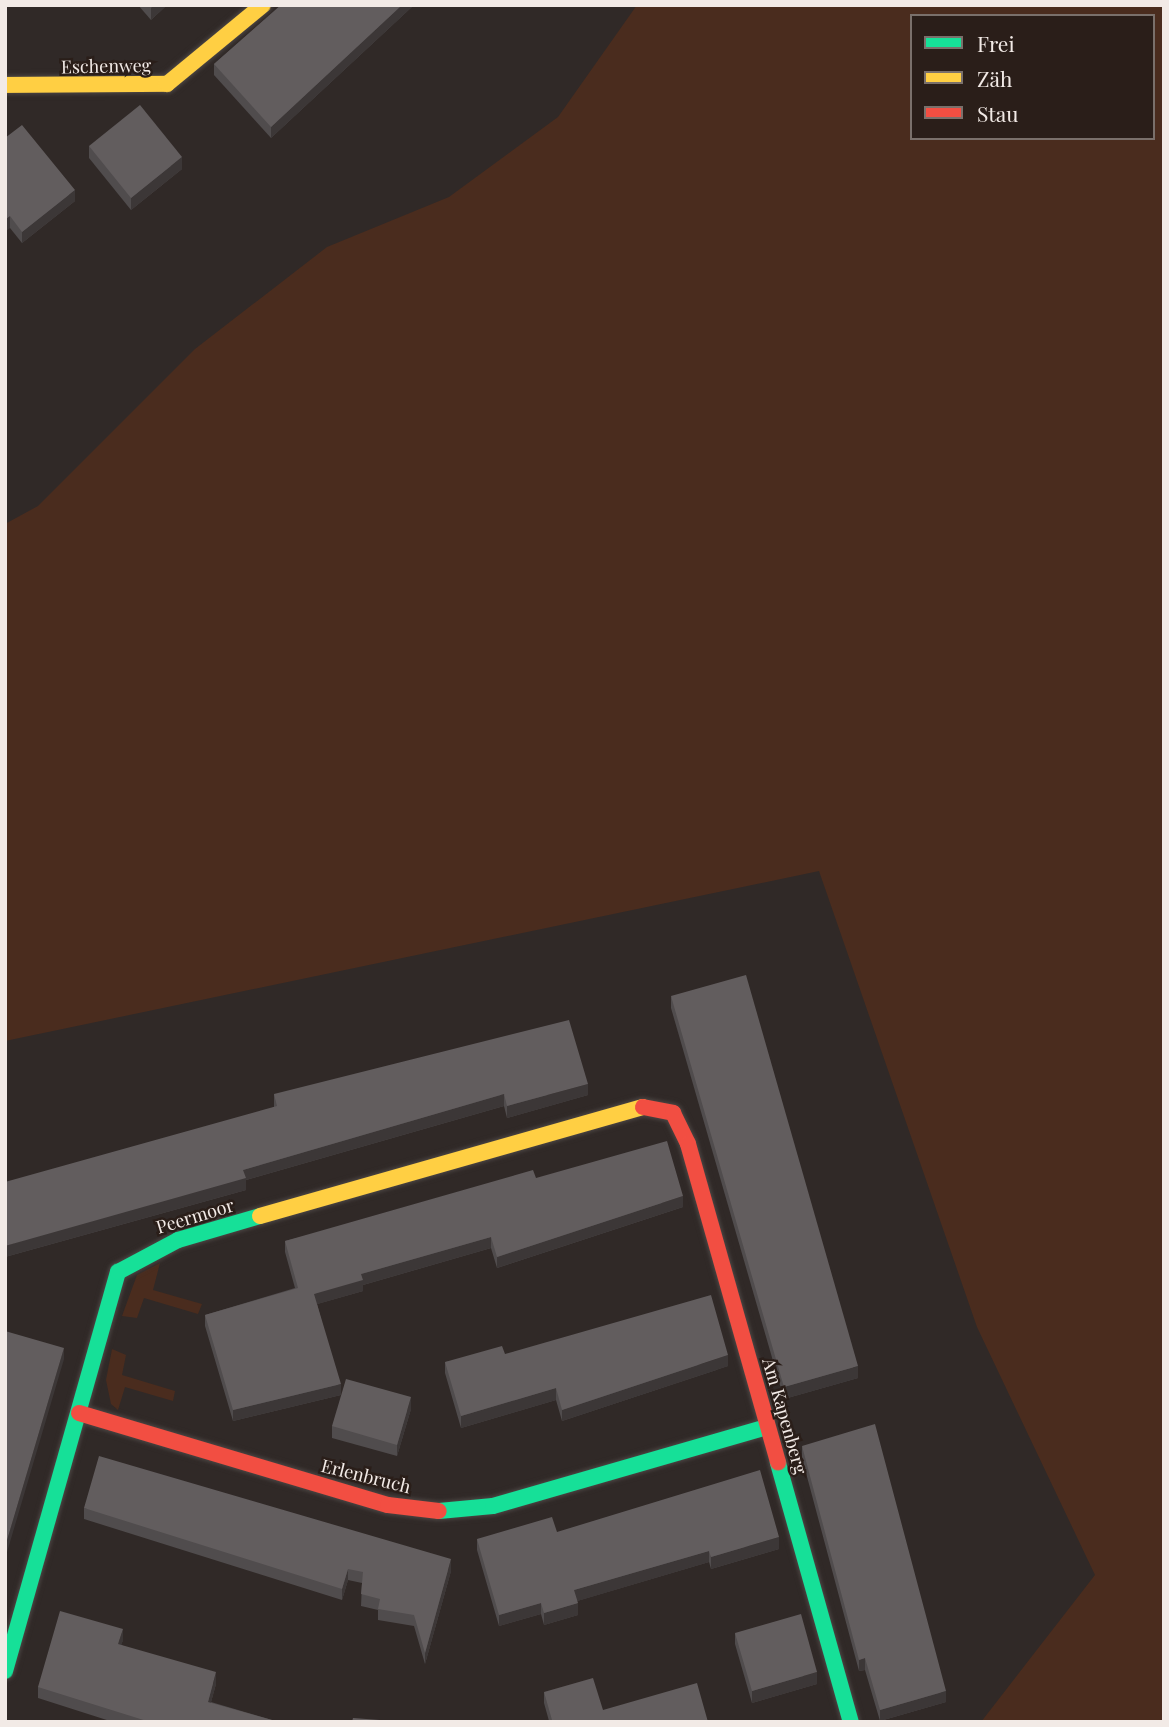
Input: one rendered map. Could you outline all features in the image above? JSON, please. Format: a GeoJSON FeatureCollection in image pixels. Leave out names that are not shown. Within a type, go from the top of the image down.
{"type":"FeatureCollection","features":[{"type":"Feature","properties":{"kind":"street","name":"Eschenweg"},"geometry":{"type":"LineString","coordinates":[[5,85],[167,84],[263,5]]}},
{"type":"Feature","properties":{"kind":"street","name":"Peermoor"},"geometry":{"type":"LineString","coordinates":[[5,1671],[118,1272],[145,1252],[625,1110],[664,1106],[680,1122]]}},
{"type":"Feature","properties":{"kind":"street","name":"Am Kapenberg"},"geometry":{"type":"LineString","coordinates":[[680,1122],[851,1722]]}},
{"type":"Feature","properties":{"kind":"street","name":"Erlenbruch"},"geometry":{"type":"LineString","coordinates":[[79,1413],[388,1506],[446,1512],[493,1506],[767,1427]]}},
{"type":"Feature","properties":{"kind":"shaded area"},"geometry":{"type":"Polygon","coordinates":[[[637,5],[1164,5],[1164,1722],[981,1722],[1095,1575],[977,1327],[819,871],[5,1041],[5,524],[38,506],[195,349],[327,247],[449,197],[558,117],[637,5]]]}},
{"type":"Feature","properties":{"kind":"shaded area"},"geometry":{"type":"Polygon","coordinates":[[[160,1263],[153,1290],[202,1304],[198,1314],[144,1298],[137,1318],[122,1316],[137,1275],[160,1263]]]}},
{"type":"Feature","properties":{"kind":"shaded area"},"geometry":{"type":"Polygon","coordinates":[[[112,1349],[126,1355],[122,1375],[175,1391],[173,1401],[125,1387],[118,1410],[111,1404],[106,1380],[112,1349]]]}},
{"type":"Feature","properties":{"kind":"building"},"geometry":{"type":"Polygon","coordinates":[[[281,5],[402,5],[271,127],[214,64],[281,5]]]}},
{"type":"Feature","properties":{"kind":"building"},"geometry":{"type":"Polygon","coordinates":[[[140,105],[182,157],[131,198],[89,146],[140,105]]]}},
{"type":"Feature","properties":{"kind":"building"},"geometry":{"type":"Polygon","coordinates":[[[22,125],[75,190],[22,232],[10,216],[5,220],[5,138],[22,125]]]}},
{"type":"Feature","properties":{"kind":"building"},"geometry":{"type":"Polygon","coordinates":[[[746,975],[858,1366],[784,1387],[671,996],[746,975]]]}},
{"type":"Feature","properties":{"kind":"building"},"geometry":{"type":"Polygon","coordinates":[[[569,1020],[588,1084],[507,1106],[504,1094],[243,1170],[246,1178],[5,1246],[5,1182],[277,1106],[274,1094],[569,1020]]]}},
{"type":"Feature","properties":{"kind":"building"},"geometry":{"type":"Polygon","coordinates":[[[667,1141],[683,1196],[497,1257],[491,1237],[361,1274],[363,1280],[314,1294],[341,1384],[233,1410],[205,1315],[298,1288],[285,1241],[533,1170],[536,1178],[667,1141]]]}},
{"type":"Feature","properties":{"kind":"building"},"geometry":{"type":"Polygon","coordinates":[[[711,1295],[728,1355],[562,1410],[556,1388],[461,1416],[445,1362],[502,1346],[505,1354],[711,1295]]]}},
{"type":"Feature","properties":{"kind":"building"},"geometry":{"type":"Polygon","coordinates":[[[5,1331],[64,1348],[5,1547],[5,1331]]]}},
{"type":"Feature","properties":{"kind":"building"},"geometry":{"type":"Polygon","coordinates":[[[346,1379],[411,1397],[397,1445],[332,1426],[346,1379]]]}},
{"type":"Feature","properties":{"kind":"building"},"geometry":{"type":"Polygon","coordinates":[[[875,1424],[946,1691],[880,1710],[865,1658],[859,1660],[802,1446],[875,1424]]]}},
{"type":"Feature","properties":{"kind":"building"},"geometry":{"type":"Polygon","coordinates":[[[99,1456],[451,1559],[425,1653],[414,1615],[378,1609],[380,1599],[361,1594],[363,1572],[348,1569],[342,1589],[84,1508],[99,1456]]]}},
{"type":"Feature","properties":{"kind":"building"},"geometry":{"type":"Polygon","coordinates":[[[760,1470],[779,1537],[711,1557],[709,1551],[574,1590],[578,1603],[544,1613],[541,1603],[499,1615],[477,1539],[552,1517],[557,1532],[760,1470]]]}},
{"type":"Feature","properties":{"kind":"building"},"geometry":{"type":"Polygon","coordinates":[[[60,1611],[123,1629],[118,1644],[216,1672],[208,1702],[279,1722],[150,1722],[38,1687],[60,1611]]]}},
{"type":"Feature","properties":{"kind":"building"},"geometry":{"type":"Polygon","coordinates":[[[801,1614],[817,1672],[752,1691],[735,1633],[801,1614]]]}},
{"type":"Feature","properties":{"kind":"building"},"geometry":{"type":"Polygon","coordinates":[[[593,1678],[603,1710],[697,1683],[708,1722],[545,1722],[552,1720],[544,1692],[593,1678]]]}},
{"type":"Feature","properties":{"kind":"building"},"geometry":{"type":"Polygon","coordinates":[[[353,1718],[406,1722],[352,1722],[353,1718]]]}},
{"type":"Feature","properties":{"kind":"traffic: fast"},"geometry":{"type":"LineString","coordinates":[[5,1671],[118,1272],[178,1240],[260,1216]]}},
{"type":"Feature","properties":{"kind":"traffic: fast"},"geometry":{"type":"LineString","coordinates":[[439,1511],[493,1506],[767,1427]]}},
{"type":"Feature","properties":{"kind":"traffic: fast"},"geometry":{"type":"LineString","coordinates":[[778,1463],[851,1722]]}},
{"type":"Feature","properties":{"kind":"traffic: slow"},"geometry":{"type":"LineString","coordinates":[[5,85],[167,84],[263,5]]}},
{"type":"Feature","properties":{"kind":"traffic: slow"},"geometry":{"type":"LineString","coordinates":[[260,1216],[643,1107]]}},
{"type":"Feature","properties":{"kind":"traffic: jam"},"geometry":{"type":"LineString","coordinates":[[643,1107],[673,1113],[688,1144],[778,1463]]}},
{"type":"Feature","properties":{"kind":"traffic: jam"},"geometry":{"type":"LineString","coordinates":[[79,1413],[388,1505],[439,1511]]}}]}
